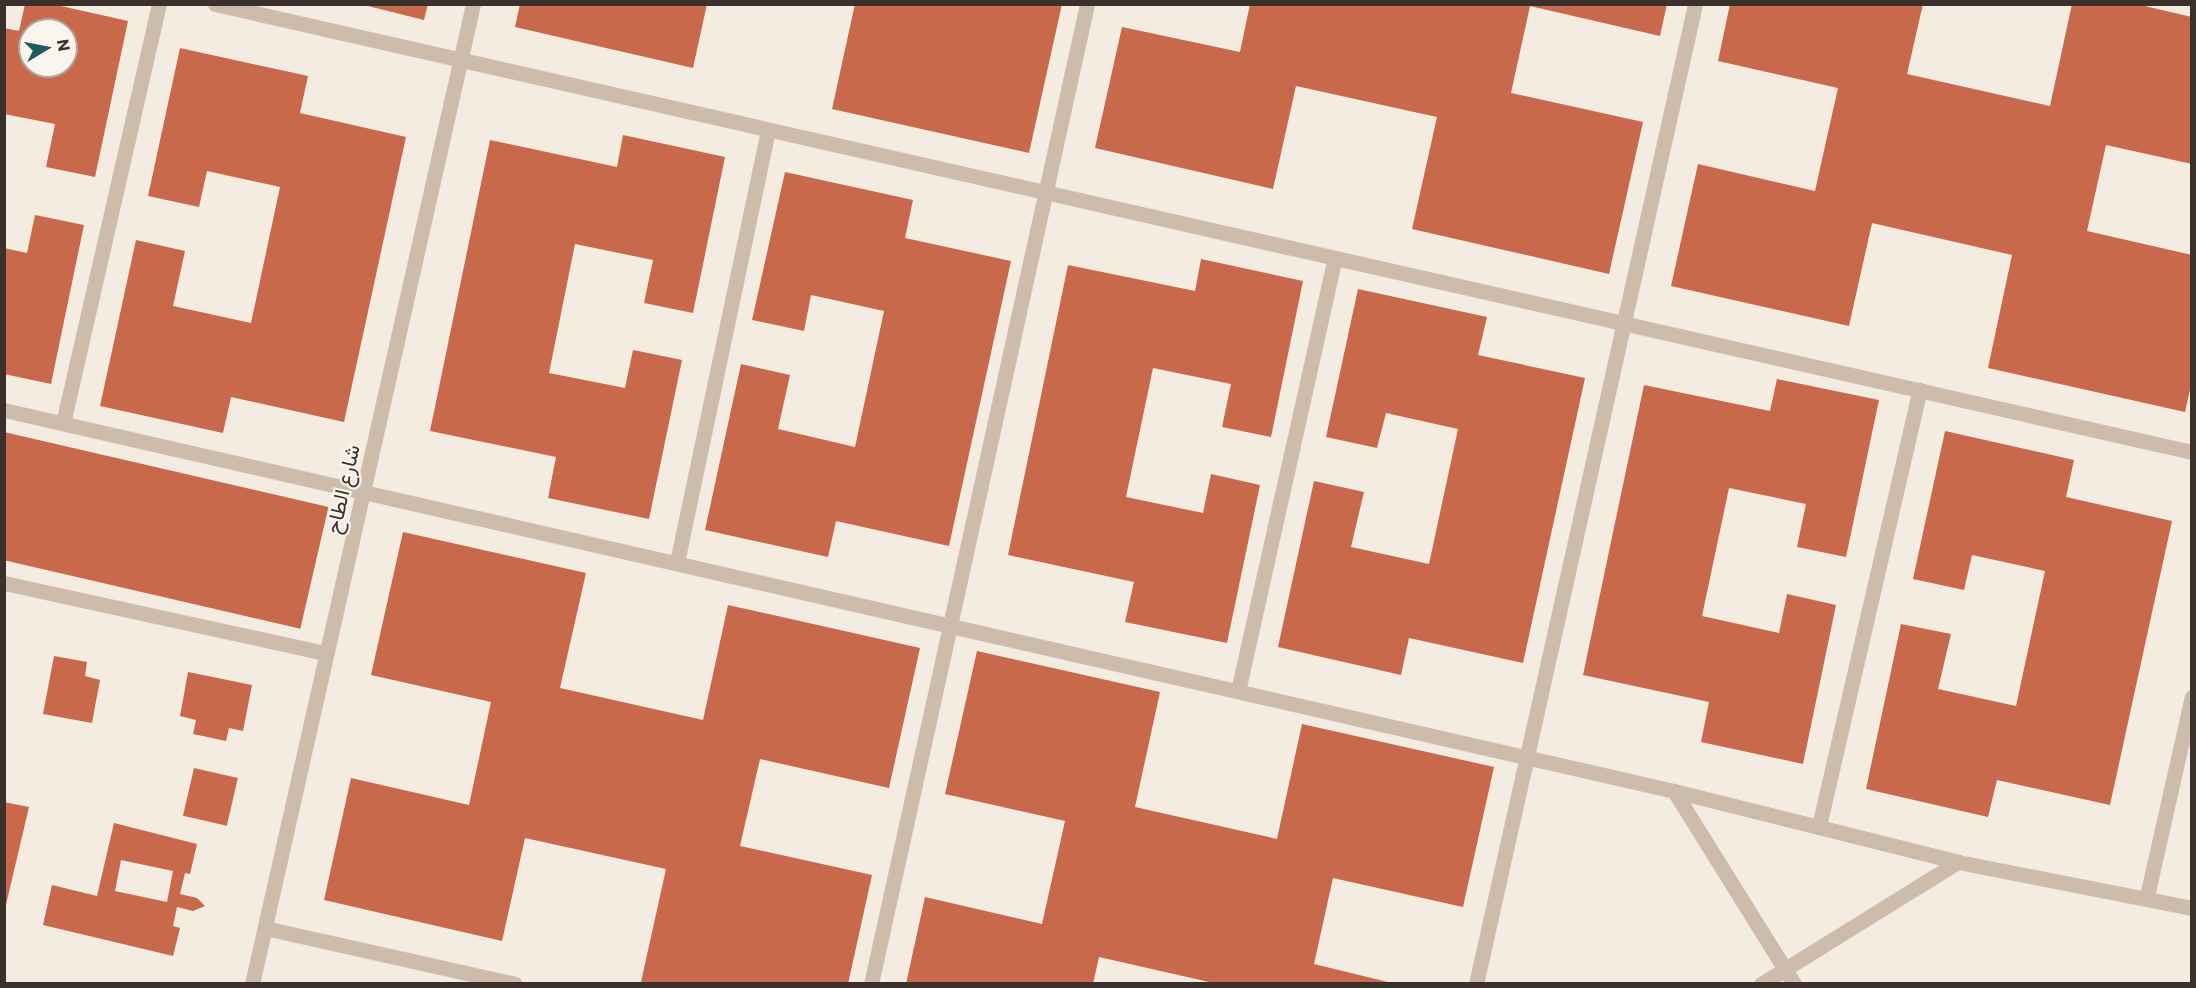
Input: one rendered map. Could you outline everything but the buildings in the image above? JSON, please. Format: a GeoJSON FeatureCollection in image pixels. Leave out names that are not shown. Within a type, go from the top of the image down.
{"type":"FeatureCollection","features":[{"type":"Feature","properties":{"kind":"street"},"geometry":{"type":"LineString","coordinates":[[63,423],[159,4]]}},
{"type":"Feature","properties":{"kind":"street"},"geometry":{"type":"LineString","coordinates":[[215,4],[2192,452]]}},
{"type":"Feature","properties":{"kind":"street","name":"شارع الطاح"},"geometry":{"type":"LineString","coordinates":[[252,984],[472,4]]}},
{"type":"Feature","properties":{"kind":"street"},"geometry":{"type":"LineString","coordinates":[[871,984],[1087,4]]}},
{"type":"Feature","properties":{"kind":"street"},"geometry":{"type":"LineString","coordinates":[[1476,984],[1695,4]]}},
{"type":"Feature","properties":{"kind":"street"},"geometry":{"type":"LineString","coordinates":[[677,562],[768,129]]}},
{"type":"Feature","properties":{"kind":"street"},"geometry":{"type":"LineString","coordinates":[[1238,691],[1335,258]]}},
{"type":"Feature","properties":{"kind":"street"},"geometry":{"type":"LineString","coordinates":[[1818,826],[1920,390]]}},
{"type":"Feature","properties":{"kind":"street"},"geometry":{"type":"LineString","coordinates":[[4,410],[1674,790],[1958,862],[2147,896],[2192,908]]}},
{"type":"Feature","properties":{"kind":"street"},"geometry":{"type":"LineString","coordinates":[[4,583],[326,653]]}},
{"type":"Feature","properties":{"kind":"street"},"geometry":{"type":"LineString","coordinates":[[2147,896],[2192,697]]}},
{"type":"Feature","properties":{"kind":"street"},"geometry":{"type":"LineString","coordinates":[[1674,790],[1794,984]]}},
{"type":"Feature","properties":{"kind":"street"},"geometry":{"type":"LineString","coordinates":[[1761,984],[1958,862]]}},
{"type":"Feature","properties":{"kind":"street"},"geometry":{"type":"LineString","coordinates":[[265,928],[515,984]]}}]}
